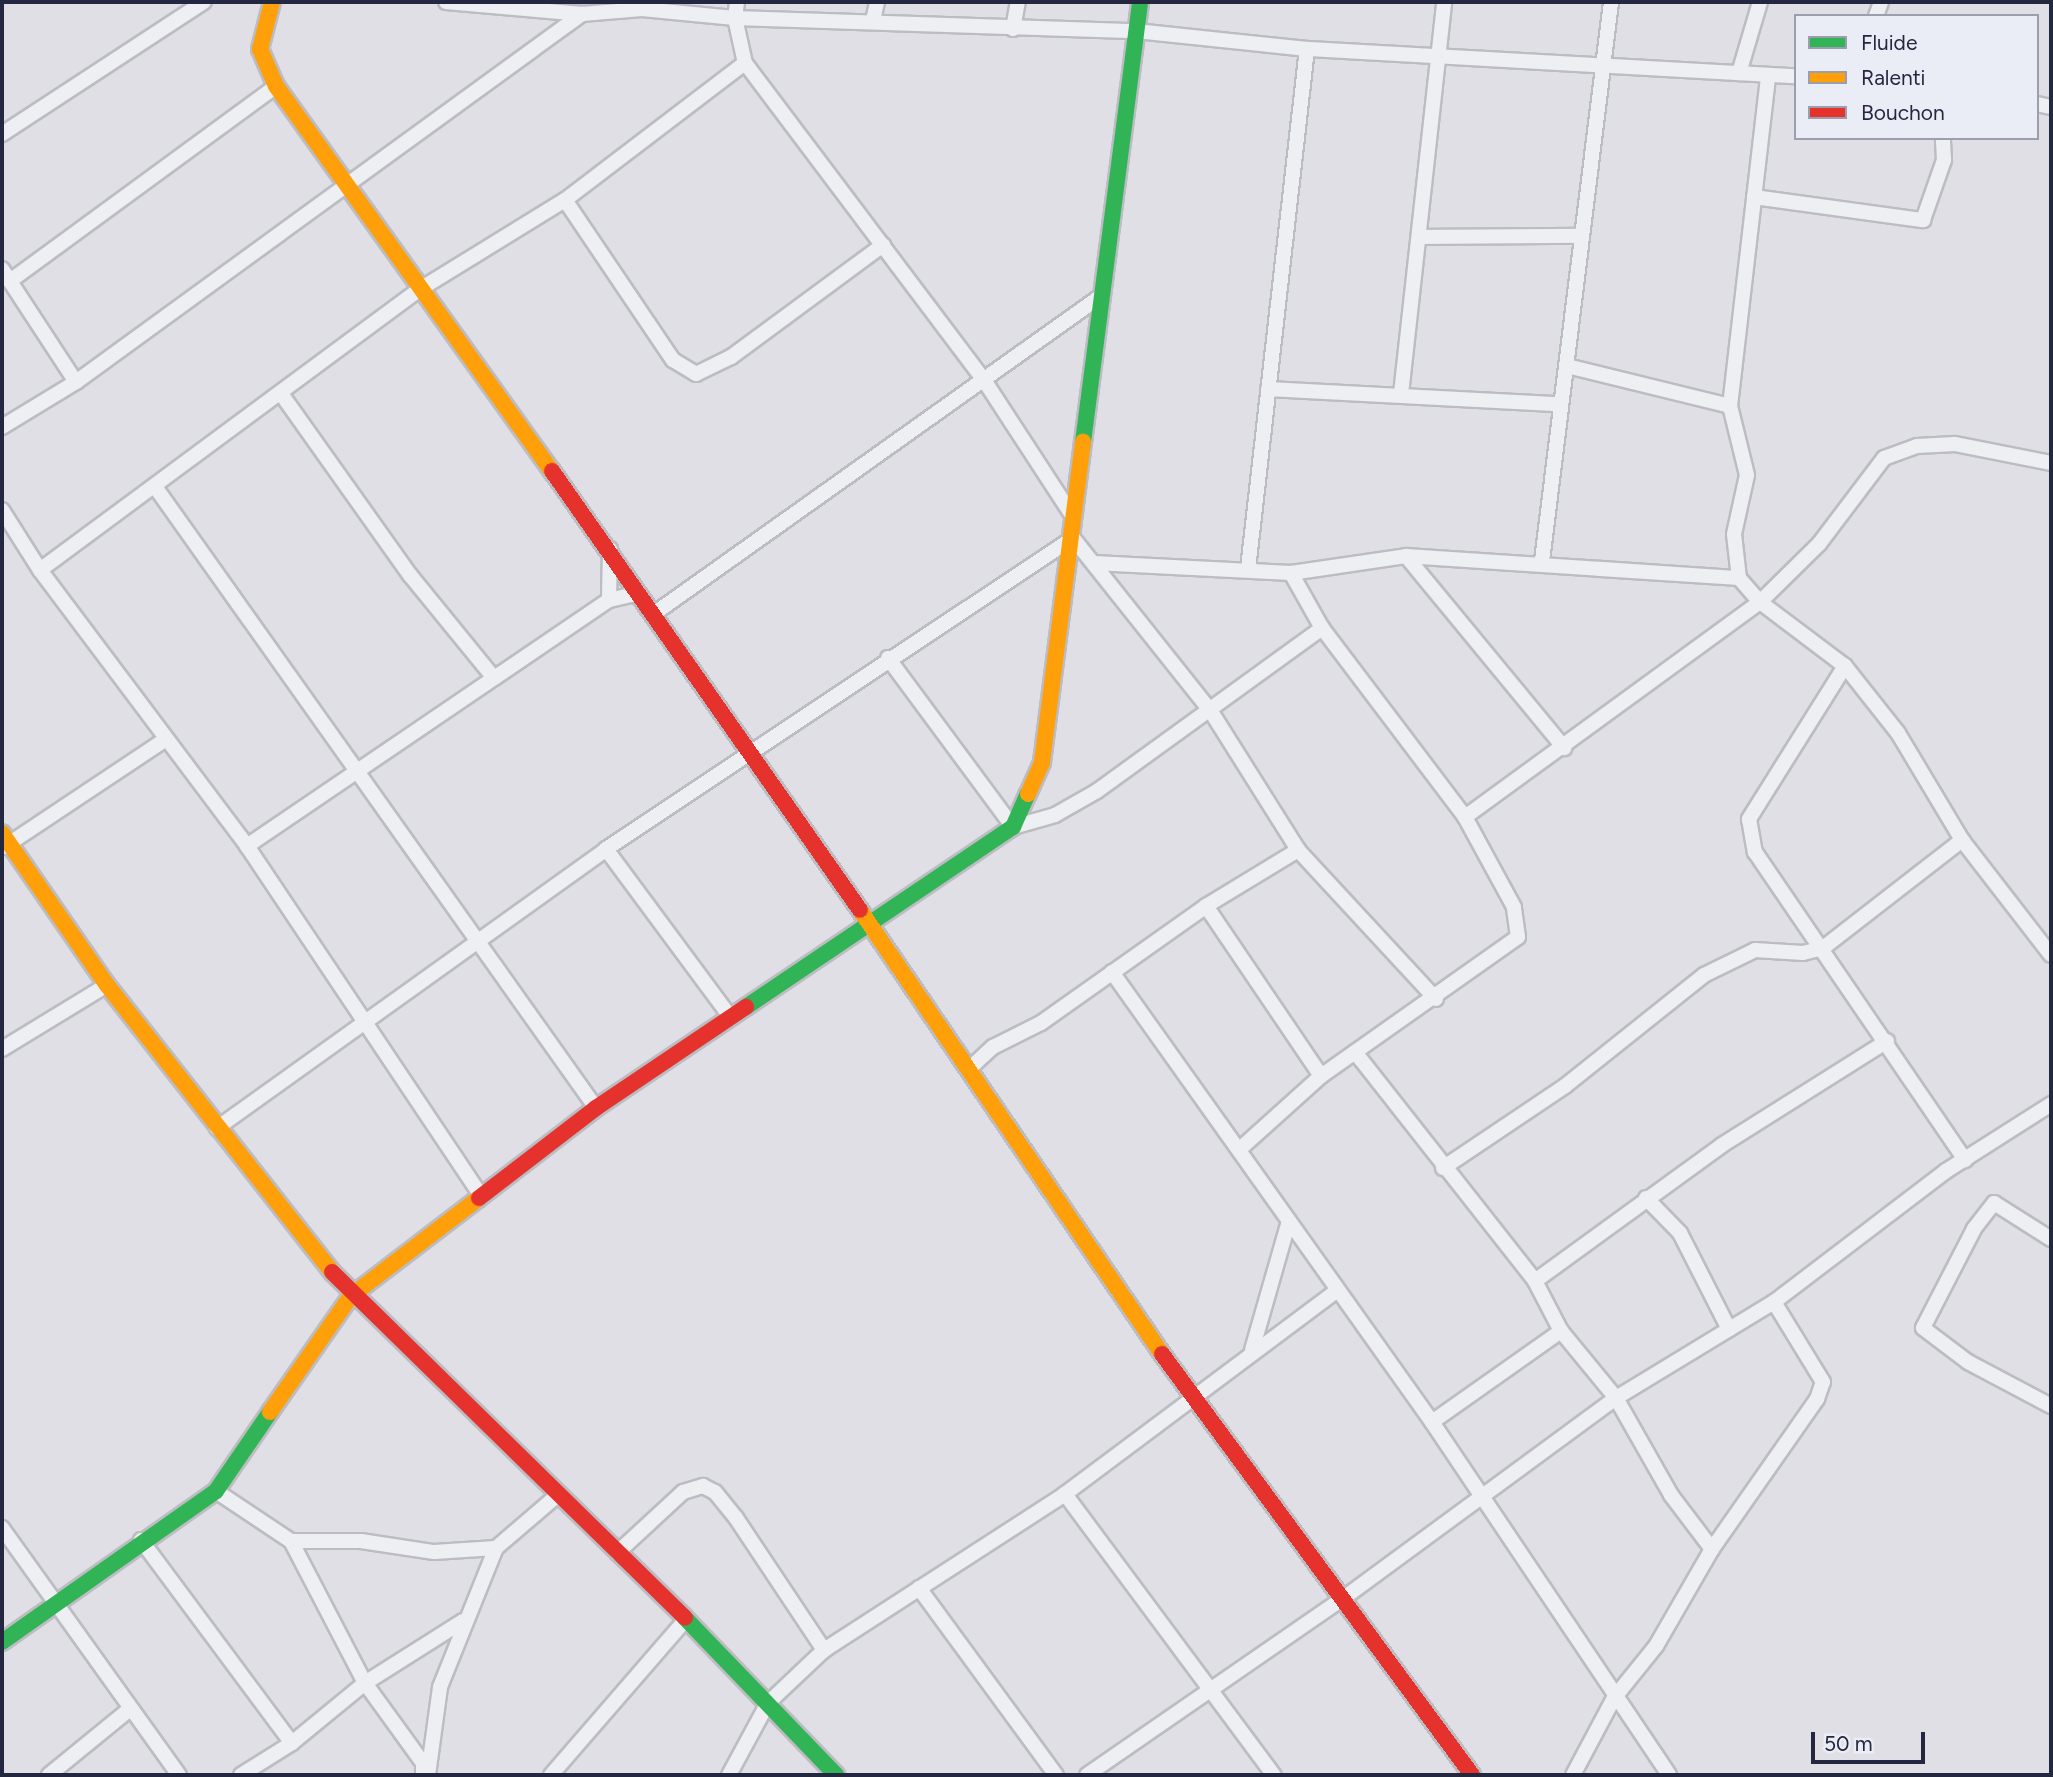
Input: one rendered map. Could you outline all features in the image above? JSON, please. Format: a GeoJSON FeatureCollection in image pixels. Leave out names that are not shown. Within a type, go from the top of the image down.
{"type":"FeatureCollection","features":[{"type":"Feature","properties":{"kind":"street"},"geometry":{"type":"LineString","coordinates":[[2,134],[204,2]]}},
{"type":"Feature","properties":{"kind":"street"},"geometry":{"type":"LineString","coordinates":[[272,2],[263,21],[261,49],[276,86],[347,182],[417,291],[610,549],[636,594],[655,613],[752,751],[1191,1396],[1472,1775]]}},
{"type":"Feature","properties":{"kind":"street"},"geometry":{"type":"LineString","coordinates":[[446,2],[582,14],[642,6],[735,18],[1136,31],[1307,50],[1602,62],[1794,76]]}},
{"type":"Feature","properties":{"kind":"street"},"geometry":{"type":"LineString","coordinates":[[737,2],[735,18],[745,63],[982,377],[1075,520]]}},
{"type":"Feature","properties":{"kind":"street"},"geometry":{"type":"LineString","coordinates":[[873,21],[877,2]]}},
{"type":"Feature","properties":{"kind":"street"},"geometry":{"type":"LineString","coordinates":[[1013,29],[1018,2]]}},
{"type":"Feature","properties":{"kind":"street"},"geometry":{"type":"LineString","coordinates":[[1013,827],[1042,762],[1140,2]]}},
{"type":"Feature","properties":{"kind":"street"},"geometry":{"type":"LineString","coordinates":[[1401,394],[1436,55],[1444,2]]}},
{"type":"Feature","properties":{"kind":"street"},"geometry":{"type":"LineString","coordinates":[[1542,561],[1559,404],[1567,366],[1580,236],[1611,2]]}},
{"type":"Feature","properties":{"kind":"street"},"geometry":{"type":"LineString","coordinates":[[1739,73],[1760,2]]}},
{"type":"Feature","properties":{"kind":"street"},"geometry":{"type":"LineString","coordinates":[[2,427],[76,382],[347,182],[582,14]]}},
{"type":"Feature","properties":{"kind":"street"},"geometry":{"type":"LineString","coordinates":[[1248,569],[1307,50]]}},
{"type":"Feature","properties":{"kind":"street"},"geometry":{"type":"LineString","coordinates":[[40,569],[156,488],[417,291],[565,200],[745,63]]}},
{"type":"Feature","properties":{"kind":"street"},"geometry":{"type":"LineString","coordinates":[[1768,76],[1730,406],[1747,475],[1734,534],[1739,578],[1760,602],[1845,666],[1898,733],[1962,840],[2051,955]]}},
{"type":"Feature","properties":{"kind":"street"},"geometry":{"type":"LineString","coordinates":[[76,382],[6,275],[276,86]]}},
{"type":"Feature","properties":{"kind":"street"},"geometry":{"type":"LineString","coordinates":[[1754,197],[1923,220],[1944,160],[1942,140]]}},
{"type":"Feature","properties":{"kind":"street"},"geometry":{"type":"LineString","coordinates":[[565,200],[673,360],[696,374],[731,358],[883,245]]}},
{"type":"Feature","properties":{"kind":"street"},"geometry":{"type":"LineString","coordinates":[[1419,237],[1580,236]]}},
{"type":"Feature","properties":{"kind":"street"},"geometry":{"type":"LineString","coordinates":[[655,613],[982,377],[1101,296]]}},
{"type":"Feature","properties":{"kind":"street"},"geometry":{"type":"LineString","coordinates":[[1567,366],[1730,406]]}},
{"type":"Feature","properties":{"kind":"street"},"geometry":{"type":"LineString","coordinates":[[1268,389],[1559,404]]}},
{"type":"Feature","properties":{"kind":"street"},"geometry":{"type":"LineString","coordinates":[[282,395],[410,575],[494,678]]}},
{"type":"Feature","properties":{"kind":"street"},"geometry":{"type":"LineString","coordinates":[[1465,817],[1564,748],[1760,602],[1819,544],[1884,458],[1917,446],[1955,444],[2051,463]]}},
{"type":"Feature","properties":{"kind":"street"},"geometry":{"type":"LineString","coordinates":[[156,488],[480,940],[596,1108]]}},
{"type":"Feature","properties":{"kind":"street"},"geometry":{"type":"LineString","coordinates":[[2,510],[40,569],[247,846],[479,1193]]}},
{"type":"Feature","properties":{"kind":"street"},"geometry":{"type":"LineString","coordinates":[[1073,538],[1210,710],[1298,850],[1436,999]]}},
{"type":"Feature","properties":{"kind":"street"},"geometry":{"type":"LineString","coordinates":[[217,1128],[606,849],[888,658],[1073,538]]}},
{"type":"Feature","properties":{"kind":"street"},"geometry":{"type":"LineString","coordinates":[[609,600],[610,549]]}},
{"type":"Feature","properties":{"kind":"street"},"geometry":{"type":"LineString","coordinates":[[1094,564],[1291,573],[1406,556],[1542,561],[1739,578]]}},
{"type":"Feature","properties":{"kind":"street"},"geometry":{"type":"LineString","coordinates":[[1406,556],[1564,748]]}},
{"type":"Feature","properties":{"kind":"street"},"geometry":{"type":"LineString","coordinates":[[1241,1148],[1321,1076],[1436,999],[1518,937],[1514,907],[1465,817],[1322,628],[1291,573]]}},
{"type":"Feature","properties":{"kind":"street"},"geometry":{"type":"LineString","coordinates":[[247,846],[609,600],[636,594]]}},
{"type":"Feature","properties":{"kind":"street"},"geometry":{"type":"LineString","coordinates":[[2,1642],[141,1540],[216,1491],[351,1296],[479,1193],[596,1108],[870,928],[1013,827],[1055,815],[1097,791],[1322,628]]}},
{"type":"Feature","properties":{"kind":"street"},"geometry":{"type":"LineString","coordinates":[[888,658],[1013,827]]}},
{"type":"Feature","properties":{"kind":"street"},"geometry":{"type":"LineString","coordinates":[[1845,666],[1749,819],[1755,852],[1888,1041],[1965,1160]]}},
{"type":"Feature","properties":{"kind":"street"},"geometry":{"type":"LineString","coordinates":[[166,739],[4,841],[107,985],[351,1296],[686,1619],[836,1775]]}},
{"type":"Feature","properties":{"kind":"street"},"geometry":{"type":"LineString","coordinates":[[1443,1168],[1565,1086],[1704,975],[1755,950],[1803,953],[1823,948],[1962,840]]}},
{"type":"Feature","properties":{"kind":"street"},"geometry":{"type":"LineString","coordinates":[[606,849],[731,1018]]}},
{"type":"Feature","properties":{"kind":"street"},"geometry":{"type":"LineString","coordinates":[[968,1070],[993,1047],[1041,1023],[1206,906],[1298,850]]}},
{"type":"Feature","properties":{"kind":"street"},"geometry":{"type":"LineString","coordinates":[[1206,906],[1321,1076]]}},
{"type":"Feature","properties":{"kind":"street"},"geometry":{"type":"LineString","coordinates":[[1112,972],[1241,1148],[1336,1291],[1432,1422],[1479,1497],[1669,1775]]}},
{"type":"Feature","properties":{"kind":"street"},"geometry":{"type":"LineString","coordinates":[[2,1049],[107,985]]}},
{"type":"Feature","properties":{"kind":"street"},"geometry":{"type":"LineString","coordinates":[[1535,1281],[1646,1198],[1888,1041]]}},
{"type":"Feature","properties":{"kind":"street"},"geometry":{"type":"LineString","coordinates":[[1355,1052],[1443,1168],[1535,1281],[1562,1331],[1615,1398],[1671,1495],[1712,1549]]}},
{"type":"Feature","properties":{"kind":"street"},"geometry":{"type":"LineString","coordinates":[[1087,1775],[1341,1600],[1615,1398],[1774,1301],[1965,1160],[2051,1104]]}},
{"type":"Feature","properties":{"kind":"street"},"geometry":{"type":"LineString","coordinates":[[1646,1198],[1680,1233],[1729,1329]]}},
{"type":"Feature","properties":{"kind":"street"},"geometry":{"type":"LineString","coordinates":[[2051,1239],[1994,1203],[1974,1230],[1923,1328],[1968,1362],[2051,1406]]}},
{"type":"Feature","properties":{"kind":"street"},"geometry":{"type":"LineString","coordinates":[[1252,1350],[1289,1221]]}},
{"type":"Feature","properties":{"kind":"street"},"geometry":{"type":"LineString","coordinates":[[729,1775],[768,1703],[824,1650],[1065,1494],[1252,1350],[1336,1291]]}},
{"type":"Feature","properties":{"kind":"street"},"geometry":{"type":"LineString","coordinates":[[1573,1775],[1614,1698],[1656,1646],[1712,1549],[1817,1399],[1823,1382],[1774,1301]]}},
{"type":"Feature","properties":{"kind":"street"},"geometry":{"type":"LineString","coordinates":[[1432,1422],[1562,1331]]}},
{"type":"Feature","properties":{"kind":"street"},"geometry":{"type":"LineString","coordinates":[[617,1553],[683,1492],[703,1486],[715,1492],[736,1518],[824,1650]]}},
{"type":"Feature","properties":{"kind":"street"},"geometry":{"type":"LineString","coordinates":[[216,1491],[290,1541],[365,1684],[423,1763],[426,1775]]}},
{"type":"Feature","properties":{"kind":"street"},"geometry":{"type":"LineString","coordinates":[[426,1775],[440,1687],[463,1621],[496,1548],[559,1494]]}},
{"type":"Feature","properties":{"kind":"street"},"geometry":{"type":"LineString","coordinates":[[1065,1494],[1208,1693],[1273,1775]]}},
{"type":"Feature","properties":{"kind":"street"},"geometry":{"type":"LineString","coordinates":[[2,1528],[179,1775]]}},
{"type":"Feature","properties":{"kind":"street"},"geometry":{"type":"LineString","coordinates":[[141,1540],[292,1743]]}},
{"type":"Feature","properties":{"kind":"street"},"geometry":{"type":"LineString","coordinates":[[290,1541],[361,1541],[434,1552],[496,1548]]}},
{"type":"Feature","properties":{"kind":"street"},"geometry":{"type":"LineString","coordinates":[[919,1588],[1056,1775]]}},
{"type":"Feature","properties":{"kind":"street"},"geometry":{"type":"LineString","coordinates":[[551,1775],[686,1619]]}},
{"type":"Feature","properties":{"kind":"street"},"geometry":{"type":"LineString","coordinates":[[241,1775],[292,1743],[365,1684],[463,1621]]}},
{"type":"Feature","properties":{"kind":"street"},"geometry":{"type":"LineString","coordinates":[[50,1775],[130,1709]]}},
{"type":"Feature","properties":{"kind":"traffic: fast"},"geometry":{"type":"LineString","coordinates":[[1083,442],[1140,2]]}},
{"type":"Feature","properties":{"kind":"traffic: fast"},"geometry":{"type":"LineString","coordinates":[[746,1007],[1013,827],[1028,794]]}},
{"type":"Feature","properties":{"kind":"traffic: fast"},"geometry":{"type":"LineString","coordinates":[[2,1642],[216,1491],[270,1412]]}},
{"type":"Feature","properties":{"kind":"traffic: fast"},"geometry":{"type":"LineString","coordinates":[[685,1618],[836,1775]]}},
{"type":"Feature","properties":{"kind":"traffic: slow"},"geometry":{"type":"LineString","coordinates":[[272,2],[260,49],[276,86],[552,471]]}},
{"type":"Feature","properties":{"kind":"traffic: slow"},"geometry":{"type":"LineString","coordinates":[[1028,794],[1042,762],[1083,442]]}},
{"type":"Feature","properties":{"kind":"traffic: slow"},"geometry":{"type":"LineString","coordinates":[[2,833],[107,985],[332,1272]]}},
{"type":"Feature","properties":{"kind":"traffic: slow"},"geometry":{"type":"LineString","coordinates":[[860,910],[1162,1354]]}},
{"type":"Feature","properties":{"kind":"traffic: slow"},"geometry":{"type":"LineString","coordinates":[[270,1412],[351,1296],[479,1198]]}},
{"type":"Feature","properties":{"kind":"traffic: jam"},"geometry":{"type":"LineString","coordinates":[[552,471],[860,910]]}},
{"type":"Feature","properties":{"kind":"traffic: jam"},"geometry":{"type":"LineString","coordinates":[[479,1198],[596,1108],[746,1007]]}},
{"type":"Feature","properties":{"kind":"traffic: jam"},"geometry":{"type":"LineString","coordinates":[[332,1272],[685,1618]]}},
{"type":"Feature","properties":{"kind":"traffic: jam"},"geometry":{"type":"LineString","coordinates":[[1162,1354],[1472,1775]]}}]}
